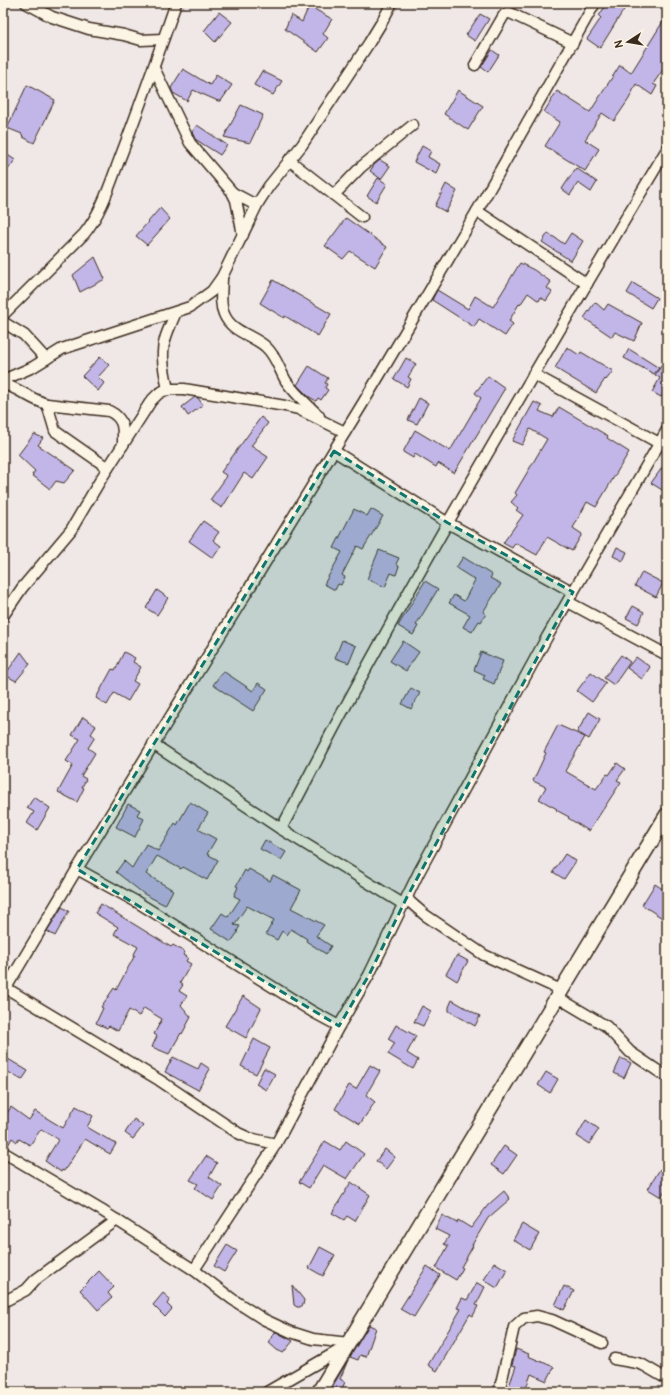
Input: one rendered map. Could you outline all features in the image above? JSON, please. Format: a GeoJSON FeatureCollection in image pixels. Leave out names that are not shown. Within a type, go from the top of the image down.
{"type":"FeatureCollection","features":[{"type":"Feature","properties":{"kind":"main road"},"geometry":{"type":"LineString","coordinates":[[319,1392],[667,815]]}},
{"type":"Feature","properties":{"kind":"street"},"geometry":{"type":"LineString","coordinates":[[26,3],[52,17],[89,30],[124,35],[141,40],[164,39]]}},
{"type":"Feature","properties":{"kind":"street"},"geometry":{"type":"LineString","coordinates":[[3,315],[84,234],[93,223],[102,204],[154,68],[176,3]]}},
{"type":"Feature","properties":{"kind":"street"},"geometry":{"type":"LineString","coordinates":[[3,380],[24,372],[62,349],[190,307],[212,291],[222,277],[258,203],[269,186],[302,146],[369,43],[392,3]]}},
{"type":"Feature","properties":{"kind":"street"},"geometry":{"type":"LineString","coordinates":[[276,1144],[249,1138],[238,1133],[159,1080],[5,990],[76,869],[334,451],[477,211],[595,3]]}},
{"type":"Feature","properties":{"kind":"street"},"geometry":{"type":"LineString","coordinates":[[475,65],[504,14],[508,12],[573,43]]}},
{"type":"Feature","properties":{"kind":"street"},"geometry":{"type":"LineString","coordinates":[[154,68],[190,143],[233,193],[238,205],[243,235]]}},
{"type":"Feature","properties":{"kind":"street"},"geometry":{"type":"LineString","coordinates":[[334,195],[361,167],[413,125]]}},
{"type":"Feature","properties":{"kind":"street"},"geometry":{"type":"LineString","coordinates":[[281,829],[343,711],[448,523],[533,374],[667,149]]}},
{"type":"Feature","properties":{"kind":"street"},"geometry":{"type":"LineString","coordinates":[[290,160],[362,217]]}},
{"type":"Feature","properties":{"kind":"street"},"geometry":{"type":"LineString","coordinates":[[233,193],[252,203],[258,203]]}},
{"type":"Feature","properties":{"kind":"street"},"geometry":{"type":"LineString","coordinates":[[477,211],[587,284]]}},
{"type":"Feature","properties":{"kind":"street"},"geometry":{"type":"LineString","coordinates":[[222,277],[222,307],[224,315],[234,328],[264,345],[272,352],[286,380],[293,390],[325,422]]}},
{"type":"Feature","properties":{"kind":"street"},"geometry":{"type":"LineString","coordinates":[[168,390],[163,351],[164,340],[176,312]]}},
{"type":"Feature","properties":{"kind":"street"},"geometry":{"type":"LineString","coordinates":[[3,322],[24,335],[46,358]]}},
{"type":"Feature","properties":{"kind":"street"},"geometry":{"type":"LineString","coordinates":[[533,374],[659,443]]}},
{"type":"Feature","properties":{"kind":"street"},"geometry":{"type":"LineString","coordinates":[[3,384],[14,388],[39,402],[109,411],[115,414],[120,418],[122,424],[123,445]]}},
{"type":"Feature","properties":{"kind":"street"},"geometry":{"type":"LineString","coordinates":[[4,613],[22,588],[71,530],[150,401],[158,394],[168,390],[184,389],[285,406],[298,409],[345,432]]}},
{"type":"Feature","properties":{"kind":"street"},"geometry":{"type":"LineString","coordinates":[[47,404],[55,431],[108,468]]}},
{"type":"Feature","properties":{"kind":"street"},"geometry":{"type":"LineString","coordinates":[[194,1270],[276,1144],[339,1026],[369,975],[418,872],[573,592],[667,430]]}},
{"type":"Feature","properties":{"kind":"street"},"geometry":{"type":"LineString","coordinates":[[334,451],[448,523],[573,592]]}},
{"type":"Feature","properties":{"kind":"street"},"geometry":{"type":"LineString","coordinates":[[568,602],[667,655]]}},
{"type":"Feature","properties":{"kind":"street"},"geometry":{"type":"LineString","coordinates":[[153,744],[281,829],[405,901],[410,902],[430,919],[484,955],[559,993],[606,1026],[630,1052],[667,1077]]}},
{"type":"Feature","properties":{"kind":"street"},"geometry":{"type":"LineString","coordinates":[[76,869],[121,893],[313,1012],[339,1026]]}},
{"type":"Feature","properties":{"kind":"street"},"geometry":{"type":"LineString","coordinates":[[3,1152],[117,1220],[194,1270],[249,1311],[275,1326],[313,1339],[347,1345]]}},
{"type":"Feature","properties":{"kind":"street"},"geometry":{"type":"LineString","coordinates":[[3,1302],[26,1290],[35,1280],[117,1220]]}},
{"type":"Feature","properties":{"kind":"street"},"geometry":{"type":"LineString","coordinates":[[499,1392],[514,1327],[524,1318],[537,1316],[552,1320],[602,1343]]}},
{"type":"Feature","properties":{"kind":"street"},"geometry":{"type":"LineString","coordinates":[[267,1392],[347,1345]]}},
{"type":"Feature","properties":{"kind":"street"},"geometry":{"type":"LineString","coordinates":[[614,1359],[643,1365],[667,1380]]}},
{"type":"Feature","properties":{"kind":"highlighted area"},"geometry":{"type":"Polygon","coordinates":[[[334,451],[448,523],[573,592],[407,897],[369,975],[339,1026],[77,869],[334,451]]]}},
{"type":"Feature","properties":{"kind":"building"},"geometry":{"type":"Polygon","coordinates":[[[607,3],[628,3],[600,48],[587,39],[601,18],[599,16],[607,3]]]}},
{"type":"Feature","properties":{"kind":"building"},"geometry":{"type":"Polygon","coordinates":[[[309,6],[332,19],[323,34],[328,38],[318,52],[285,29],[291,15],[302,22],[309,6]]]}},
{"type":"Feature","properties":{"kind":"building"},"geometry":{"type":"Polygon","coordinates":[[[219,12],[232,22],[215,42],[204,31],[219,12]]]}},
{"type":"Feature","properties":{"kind":"building"},"geometry":{"type":"Polygon","coordinates":[[[480,14],[489,19],[475,41],[466,35],[480,14]]]}},
{"type":"Feature","properties":{"kind":"building"},"geometry":{"type":"Polygon","coordinates":[[[667,15],[667,64],[653,84],[657,86],[652,95],[636,84],[629,99],[614,121],[602,113],[585,140],[599,149],[585,171],[545,146],[560,122],[544,112],[557,91],[590,112],[620,65],[631,73],[667,15]]]}},
{"type":"Feature","properties":{"kind":"building"},"geometry":{"type":"Polygon","coordinates":[[[492,50],[499,55],[488,72],[481,67],[492,50]]]}},
{"type":"Feature","properties":{"kind":"building"},"geometry":{"type":"Polygon","coordinates":[[[183,69],[210,85],[216,75],[232,85],[221,101],[193,90],[187,101],[173,93],[171,88],[183,69]]]}},
{"type":"Feature","properties":{"kind":"building"},"geometry":{"type":"Polygon","coordinates":[[[262,71],[282,81],[273,95],[254,85],[262,71]]]}},
{"type":"Feature","properties":{"kind":"building"},"geometry":{"type":"Polygon","coordinates":[[[27,85],[55,100],[34,143],[23,137],[22,134],[7,128],[27,85]]]}},
{"type":"Feature","properties":{"kind":"building"},"geometry":{"type":"Polygon","coordinates":[[[458,90],[483,106],[468,130],[444,114],[458,90]]]}},
{"type":"Feature","properties":{"kind":"building"},"geometry":{"type":"Polygon","coordinates":[[[241,105],[263,115],[250,143],[224,137],[241,105]]]}},
{"type":"Feature","properties":{"kind":"building"},"geometry":{"type":"Polygon","coordinates":[[[197,125],[227,145],[220,155],[195,139],[192,132],[197,125]]]}},
{"type":"Feature","properties":{"kind":"building"},"geometry":{"type":"Polygon","coordinates":[[[422,146],[431,151],[428,157],[440,164],[436,174],[414,162],[422,146]]]}},
{"type":"Feature","properties":{"kind":"building"},"geometry":{"type":"Polygon","coordinates":[[[3,152],[15,160],[3,176],[3,152]]]}},
{"type":"Feature","properties":{"kind":"building"},"geometry":{"type":"Polygon","coordinates":[[[380,160],[390,166],[381,179],[370,171],[380,160]]]}},
{"type":"Feature","properties":{"kind":"building"},"geometry":{"type":"Polygon","coordinates":[[[576,168],[597,182],[591,192],[578,183],[570,195],[562,189],[576,168]]]}},
{"type":"Feature","properties":{"kind":"building"},"geometry":{"type":"Polygon","coordinates":[[[378,178],[387,184],[376,202],[367,196],[378,178]]]}},
{"type":"Feature","properties":{"kind":"building"},"geometry":{"type":"Polygon","coordinates":[[[446,184],[457,191],[446,212],[435,206],[446,184]]]}},
{"type":"Feature","properties":{"kind":"building"},"geometry":{"type":"Polygon","coordinates":[[[160,208],[170,219],[147,245],[136,236],[160,208]]]}},
{"type":"Feature","properties":{"kind":"building"},"geometry":{"type":"Polygon","coordinates":[[[346,218],[387,247],[375,267],[350,251],[343,259],[325,246],[346,218]]]}},
{"type":"Feature","properties":{"kind":"building"},"geometry":{"type":"Polygon","coordinates":[[[548,233],[564,244],[571,233],[583,241],[571,261],[542,242],[548,233]]]}},
{"type":"Feature","properties":{"kind":"building"},"geometry":{"type":"Polygon","coordinates":[[[95,257],[105,279],[80,292],[73,275],[95,257]]]}},
{"type":"Feature","properties":{"kind":"building"},"geometry":{"type":"Polygon","coordinates":[[[520,263],[534,270],[551,282],[547,288],[552,292],[546,301],[541,297],[539,301],[528,293],[520,305],[519,304],[509,321],[513,324],[505,336],[479,319],[474,327],[432,300],[437,290],[468,309],[475,296],[493,307],[520,263]]]}},
{"type":"Feature","properties":{"kind":"building"},"geometry":{"type":"Polygon","coordinates":[[[273,280],[331,314],[318,336],[260,303],[273,280]]]}},
{"type":"Feature","properties":{"kind":"building"},"geometry":{"type":"Polygon","coordinates":[[[633,283],[657,298],[651,308],[627,293],[633,283]]]}},
{"type":"Feature","properties":{"kind":"building"},"geometry":{"type":"Polygon","coordinates":[[[595,302],[604,310],[608,304],[642,323],[634,341],[615,332],[612,337],[584,318],[595,302]]]}},
{"type":"Feature","properties":{"kind":"building"},"geometry":{"type":"Polygon","coordinates":[[[567,347],[579,355],[581,352],[613,371],[606,380],[605,379],[596,393],[555,368],[567,347]]]}},
{"type":"Feature","properties":{"kind":"building"},"geometry":{"type":"Polygon","coordinates":[[[629,349],[659,368],[654,374],[624,358],[629,349]]]}},
{"type":"Feature","properties":{"kind":"building"},"geometry":{"type":"Polygon","coordinates":[[[100,357],[109,365],[98,377],[104,383],[98,391],[82,376],[100,357]]]}},
{"type":"Feature","properties":{"kind":"building"},"geometry":{"type":"Polygon","coordinates":[[[667,357],[667,387],[661,397],[652,392],[660,378],[655,375],[667,357]]]}},
{"type":"Feature","properties":{"kind":"building"},"geometry":{"type":"Polygon","coordinates":[[[406,358],[416,364],[408,377],[411,379],[407,387],[394,379],[406,358]]]}},
{"type":"Feature","properties":{"kind":"building"},"geometry":{"type":"Polygon","coordinates":[[[309,366],[328,378],[325,383],[327,384],[325,388],[328,390],[321,400],[318,398],[316,401],[308,396],[297,385],[309,366]]]}},
{"type":"Feature","properties":{"kind":"building"},"geometry":{"type":"Polygon","coordinates":[[[488,376],[505,388],[454,473],[438,463],[436,467],[415,454],[413,458],[403,452],[415,430],[450,451],[481,398],[475,393],[488,376]]]}},
{"type":"Feature","properties":{"kind":"building"},"geometry":{"type":"Polygon","coordinates":[[[195,397],[198,398],[203,405],[188,416],[182,407],[195,397]]]}},
{"type":"Feature","properties":{"kind":"building"},"geometry":{"type":"Polygon","coordinates":[[[419,398],[428,403],[417,424],[408,420],[419,398]]]}},
{"type":"Feature","properties":{"kind":"building"},"geometry":{"type":"Polygon","coordinates":[[[534,402],[542,406],[539,411],[553,417],[559,407],[608,436],[607,438],[629,452],[596,507],[587,502],[573,528],[582,534],[572,551],[547,537],[537,555],[515,543],[512,548],[503,543],[523,515],[516,510],[518,508],[511,502],[517,495],[515,493],[547,439],[530,429],[522,445],[512,441],[534,402]]]}},
{"type":"Feature","properties":{"kind":"building"},"geometry":{"type":"Polygon","coordinates":[[[261,417],[268,423],[251,446],[268,457],[253,479],[244,473],[222,508],[210,500],[227,476],[221,472],[261,417]]]}},
{"type":"Feature","properties":{"kind":"building"},"geometry":{"type":"Polygon","coordinates":[[[34,434],[43,438],[38,445],[75,470],[64,483],[56,481],[50,489],[32,475],[35,471],[18,455],[34,434]]]}},
{"type":"Feature","properties":{"kind":"building"},"geometry":{"type":"Polygon","coordinates":[[[667,461],[667,493],[651,483],[667,461]]]}},
{"type":"Feature","properties":{"kind":"building"},"geometry":{"type":"Polygon","coordinates":[[[354,509],[367,516],[371,509],[383,516],[363,549],[357,546],[342,575],[345,577],[341,585],[338,584],[335,590],[324,584],[342,552],[334,548],[354,509]]]}},
{"type":"Feature","properties":{"kind":"building"},"geometry":{"type":"Polygon","coordinates":[[[203,521],[219,532],[213,540],[221,546],[213,558],[189,541],[203,521]]]}},
{"type":"Feature","properties":{"kind":"building"},"geometry":{"type":"Polygon","coordinates":[[[617,547],[627,552],[623,561],[613,556],[617,547]]]}},
{"type":"Feature","properties":{"kind":"building"},"geometry":{"type":"Polygon","coordinates":[[[379,550],[399,558],[396,564],[399,566],[396,575],[391,573],[385,587],[367,579],[379,550]]]}},
{"type":"Feature","properties":{"kind":"building"},"geometry":{"type":"Polygon","coordinates":[[[463,557],[492,575],[490,578],[501,584],[483,612],[486,614],[481,622],[479,621],[472,632],[463,627],[470,615],[449,603],[454,595],[464,601],[475,580],[456,568],[463,557]]]}},
{"type":"Feature","properties":{"kind":"building"},"geometry":{"type":"Polygon","coordinates":[[[642,572],[663,583],[656,597],[635,586],[642,572]]]}},
{"type":"Feature","properties":{"kind":"building"},"geometry":{"type":"Polygon","coordinates":[[[425,581],[438,589],[416,625],[418,626],[413,635],[398,626],[425,581]]]}},
{"type":"Feature","properties":{"kind":"building"},"geometry":{"type":"Polygon","coordinates":[[[157,590],[168,598],[157,615],[146,608],[157,590]]]}},
{"type":"Feature","properties":{"kind":"building"},"geometry":{"type":"Polygon","coordinates":[[[633,606],[644,612],[638,624],[626,618],[633,606]]]}},
{"type":"Feature","properties":{"kind":"building"},"geometry":{"type":"Polygon","coordinates":[[[342,640],[356,646],[349,663],[335,658],[342,640]]]}},
{"type":"Feature","properties":{"kind":"building"},"geometry":{"type":"Polygon","coordinates":[[[403,641],[419,652],[406,671],[390,661],[403,641]]]}},
{"type":"Feature","properties":{"kind":"building"},"geometry":{"type":"Polygon","coordinates":[[[21,652],[30,664],[16,681],[5,675],[21,652]]]}},
{"type":"Feature","properties":{"kind":"building"},"geometry":{"type":"Polygon","coordinates":[[[124,652],[135,658],[133,662],[141,667],[133,681],[138,684],[128,701],[114,693],[107,705],[96,698],[112,669],[115,670],[124,652]]]}},
{"type":"Feature","properties":{"kind":"building"},"geometry":{"type":"Polygon","coordinates":[[[481,652],[503,661],[494,684],[483,679],[485,675],[474,670],[481,652]]]}},
{"type":"Feature","properties":{"kind":"building"},"geometry":{"type":"Polygon","coordinates":[[[621,655],[630,662],[614,685],[604,678],[621,655]]]}},
{"type":"Feature","properties":{"kind":"building"},"geometry":{"type":"Polygon","coordinates":[[[636,657],[650,667],[642,679],[627,668],[636,657]]]}},
{"type":"Feature","properties":{"kind":"building"},"geometry":{"type":"Polygon","coordinates":[[[223,671],[253,691],[258,683],[267,689],[253,711],[213,685],[223,671]]]}},
{"type":"Feature","properties":{"kind":"building"},"geometry":{"type":"Polygon","coordinates":[[[591,672],[606,683],[592,702],[577,691],[591,672]]]}},
{"type":"Feature","properties":{"kind":"building"},"geometry":{"type":"Polygon","coordinates":[[[411,688],[420,693],[411,709],[402,704],[411,688]]]}},
{"type":"Feature","properties":{"kind":"building"},"geometry":{"type":"Polygon","coordinates":[[[589,712],[600,719],[589,739],[577,732],[589,712]]]}},
{"type":"Feature","properties":{"kind":"building"},"geometry":{"type":"Polygon","coordinates":[[[83,717],[96,726],[91,734],[95,737],[88,748],[95,753],[81,776],[86,779],[82,787],[84,788],[77,802],[58,792],[73,765],[66,761],[80,739],[72,735],[83,717]]]}},
{"type":"Feature","properties":{"kind":"building"},"geometry":{"type":"Polygon","coordinates":[[[558,725],[585,737],[565,771],[596,789],[607,774],[609,775],[617,763],[625,769],[617,780],[621,782],[589,831],[556,810],[557,809],[539,799],[546,787],[533,781],[546,753],[544,752],[558,725]]]}},
{"type":"Feature","properties":{"kind":"building"},"geometry":{"type":"Polygon","coordinates":[[[34,797],[50,808],[37,830],[27,823],[34,812],[27,808],[34,797]]]}},
{"type":"Feature","properties":{"kind":"building"},"geometry":{"type":"Polygon","coordinates":[[[190,802],[208,813],[198,829],[216,839],[207,854],[218,860],[207,880],[183,867],[181,869],[157,856],[146,874],[173,890],[165,905],[144,894],[116,872],[124,861],[132,868],[146,844],[158,851],[175,823],[177,825],[190,802]]]}},
{"type":"Feature","properties":{"kind":"building"},"geometry":{"type":"Polygon","coordinates":[[[128,804],[140,810],[137,815],[144,819],[135,837],[116,827],[128,804]]]}},
{"type":"Feature","properties":{"kind":"building"},"geometry":{"type":"Polygon","coordinates":[[[265,840],[286,852],[281,860],[260,849],[265,840]]]}},
{"type":"Feature","properties":{"kind":"building"},"geometry":{"type":"Polygon","coordinates":[[[565,854],[576,861],[564,879],[553,872],[565,854]]]}},
{"type":"Feature","properties":{"kind":"building"},"geometry":{"type":"Polygon","coordinates":[[[249,869],[270,881],[273,875],[301,890],[291,908],[324,925],[316,936],[331,946],[326,954],[291,929],[287,935],[282,931],[277,940],[266,934],[274,920],[247,906],[234,925],[240,926],[231,942],[211,929],[222,913],[228,917],[240,899],[234,896],[238,887],[236,886],[245,870],[247,872],[249,869]]]}},
{"type":"Feature","properties":{"kind":"building"},"geometry":{"type":"Polygon","coordinates":[[[655,884],[667,892],[667,921],[642,905],[655,884]]]}},
{"type":"Feature","properties":{"kind":"building"},"geometry":{"type":"Polygon","coordinates":[[[101,904],[171,947],[173,945],[185,952],[183,955],[188,958],[186,961],[191,964],[180,983],[183,985],[179,991],[187,996],[181,1005],[191,1017],[169,1054],[152,1047],[157,1036],[154,1034],[162,1019],[144,1008],[139,1016],[129,1010],[118,1031],[109,1026],[107,1028],[96,1023],[103,1008],[101,1007],[114,988],[116,990],[138,947],[114,934],[118,927],[95,913],[101,904]]]}},
{"type":"Feature","properties":{"kind":"building"},"geometry":{"type":"Polygon","coordinates":[[[62,907],[69,911],[55,936],[47,931],[62,907]]]}},
{"type":"Feature","properties":{"kind":"building"},"geometry":{"type":"Polygon","coordinates":[[[457,955],[468,961],[457,981],[446,974],[457,955]]]}},
{"type":"Feature","properties":{"kind":"building"},"geometry":{"type":"Polygon","coordinates":[[[243,996],[261,1008],[246,1038],[225,1026],[243,996]]]}},
{"type":"Feature","properties":{"kind":"building"},"geometry":{"type":"Polygon","coordinates":[[[452,1000],[480,1016],[475,1026],[449,1011],[452,1000]]]}},
{"type":"Feature","properties":{"kind":"building"},"geometry":{"type":"Polygon","coordinates":[[[422,1006],[431,1011],[423,1026],[414,1022],[422,1006]]]}},
{"type":"Feature","properties":{"kind":"building"},"geometry":{"type":"Polygon","coordinates":[[[396,1025],[416,1036],[407,1053],[418,1060],[413,1069],[388,1054],[395,1043],[388,1039],[396,1025]]]}},
{"type":"Feature","properties":{"kind":"building"},"geometry":{"type":"Polygon","coordinates":[[[254,1039],[270,1048],[256,1074],[241,1066],[254,1039]]]}},
{"type":"Feature","properties":{"kind":"building"},"geometry":{"type":"Polygon","coordinates":[[[173,1057],[198,1069],[201,1063],[210,1069],[198,1090],[165,1072],[173,1057]]]}},
{"type":"Feature","properties":{"kind":"building"},"geometry":{"type":"Polygon","coordinates":[[[621,1058],[631,1063],[624,1078],[614,1073],[621,1058]]]}},
{"type":"Feature","properties":{"kind":"building"},"geometry":{"type":"Polygon","coordinates":[[[8,1059],[28,1071],[22,1080],[3,1069],[8,1059]]]}},
{"type":"Feature","properties":{"kind":"building"},"geometry":{"type":"Polygon","coordinates":[[[370,1065],[380,1071],[366,1095],[375,1102],[360,1124],[335,1109],[349,1085],[356,1089],[370,1065]]]}},
{"type":"Feature","properties":{"kind":"building"},"geometry":{"type":"Polygon","coordinates":[[[264,1068],[275,1074],[266,1090],[256,1084],[264,1068]]]}},
{"type":"Feature","properties":{"kind":"building"},"geometry":{"type":"Polygon","coordinates":[[[546,1072],[558,1079],[550,1093],[538,1085],[546,1072]]]}},
{"type":"Feature","properties":{"kind":"building"},"geometry":{"type":"Polygon","coordinates":[[[76,1106],[93,1116],[87,1127],[116,1144],[110,1154],[85,1139],[64,1171],[62,1170],[61,1172],[45,1161],[58,1139],[41,1129],[30,1145],[19,1139],[17,1142],[12,1138],[7,1147],[3,1146],[3,1119],[11,1107],[29,1120],[35,1111],[63,1128],[76,1106]]]}},
{"type":"Feature","properties":{"kind":"building"},"geometry":{"type":"Polygon","coordinates":[[[134,1119],[143,1126],[133,1139],[125,1133],[134,1119]]]}},
{"type":"Feature","properties":{"kind":"building"},"geometry":{"type":"Polygon","coordinates":[[[586,1120],[599,1129],[589,1144],[577,1136],[586,1120]]]}},
{"type":"Feature","properties":{"kind":"building"},"geometry":{"type":"Polygon","coordinates":[[[325,1141],[340,1150],[346,1141],[364,1154],[347,1179],[323,1165],[309,1188],[299,1182],[325,1141]]]}},
{"type":"Feature","properties":{"kind":"building"},"geometry":{"type":"Polygon","coordinates":[[[504,1146],[517,1155],[504,1174],[491,1165],[504,1146]]]}},
{"type":"Feature","properties":{"kind":"building"},"geometry":{"type":"Polygon","coordinates":[[[385,1149],[395,1157],[386,1169],[376,1161],[385,1149]]]}},
{"type":"Feature","properties":{"kind":"building"},"geometry":{"type":"Polygon","coordinates":[[[206,1156],[217,1163],[209,1177],[222,1186],[213,1200],[195,1188],[198,1184],[190,1180],[206,1156]]]}},
{"type":"Feature","properties":{"kind":"building"},"geometry":{"type":"Polygon","coordinates":[[[660,1169],[667,1173],[667,1187],[661,1197],[648,1189],[660,1169]]]}},
{"type":"Feature","properties":{"kind":"building"},"geometry":{"type":"Polygon","coordinates":[[[351,1182],[370,1195],[355,1221],[347,1216],[344,1220],[332,1213],[351,1182]]]}},
{"type":"Feature","properties":{"kind":"building"},"geometry":{"type":"Polygon","coordinates":[[[504,1191],[510,1199],[488,1218],[472,1245],[473,1246],[461,1267],[463,1268],[456,1280],[436,1268],[448,1246],[444,1244],[449,1236],[435,1229],[442,1215],[457,1223],[458,1220],[471,1228],[488,1205],[504,1191]]]}},
{"type":"Feature","properties":{"kind":"building"},"geometry":{"type":"Polygon","coordinates":[[[522,1224],[539,1234],[530,1250],[513,1240],[522,1224]]]}},
{"type":"Feature","properties":{"kind":"building"},"geometry":{"type":"Polygon","coordinates":[[[227,1245],[237,1251],[224,1272],[214,1266],[227,1245]]]}},
{"type":"Feature","properties":{"kind":"building"},"geometry":{"type":"Polygon","coordinates":[[[320,1247],[335,1255],[323,1276],[309,1268],[320,1247]]]}},
{"type":"Feature","properties":{"kind":"building"},"geometry":{"type":"Polygon","coordinates":[[[494,1262],[507,1270],[497,1288],[484,1280],[494,1262]]]}},
{"type":"Feature","properties":{"kind":"building"},"geometry":{"type":"Polygon","coordinates":[[[427,1266],[440,1275],[414,1317],[400,1309],[427,1266]]]}},
{"type":"Feature","properties":{"kind":"building"},"geometry":{"type":"Polygon","coordinates":[[[99,1271],[114,1287],[108,1293],[112,1298],[98,1310],[80,1290],[99,1271]]]}},
{"type":"Feature","properties":{"kind":"building"},"geometry":{"type":"Polygon","coordinates":[[[477,1283],[485,1287],[476,1305],[478,1306],[473,1316],[470,1314],[437,1371],[428,1365],[461,1309],[457,1308],[462,1298],[467,1300],[477,1283]]]}},
{"type":"Feature","properties":{"kind":"building"},"geometry":{"type":"Polygon","coordinates":[[[292,1285],[304,1300],[303,1305],[300,1307],[294,1305],[292,1285]]]}},
{"type":"Feature","properties":{"kind":"building"},"geometry":{"type":"Polygon","coordinates":[[[564,1286],[574,1291],[564,1310],[555,1305],[564,1286]]]}},
{"type":"Feature","properties":{"kind":"building"},"geometry":{"type":"Polygon","coordinates":[[[163,1293],[170,1299],[167,1304],[172,1309],[165,1317],[153,1305],[163,1293]]]}},
{"type":"Feature","properties":{"kind":"building"},"geometry":{"type":"Polygon","coordinates":[[[369,1325],[376,1328],[366,1357],[360,1355],[358,1360],[350,1357],[369,1325]]]}},
{"type":"Feature","properties":{"kind":"building"},"geometry":{"type":"Polygon","coordinates":[[[276,1332],[293,1341],[283,1353],[268,1342],[276,1332]]]}},
{"type":"Feature","properties":{"kind":"building"},"geometry":{"type":"Polygon","coordinates":[[[516,1349],[554,1367],[547,1381],[531,1374],[525,1391],[509,1386],[516,1366],[512,1365],[516,1349]]]}},
{"type":"Feature","properties":{"kind":"building"},"geometry":{"type":"Polygon","coordinates":[[[348,1360],[340,1379],[345,1382],[341,1391],[332,1387],[348,1360]]]}}]}
